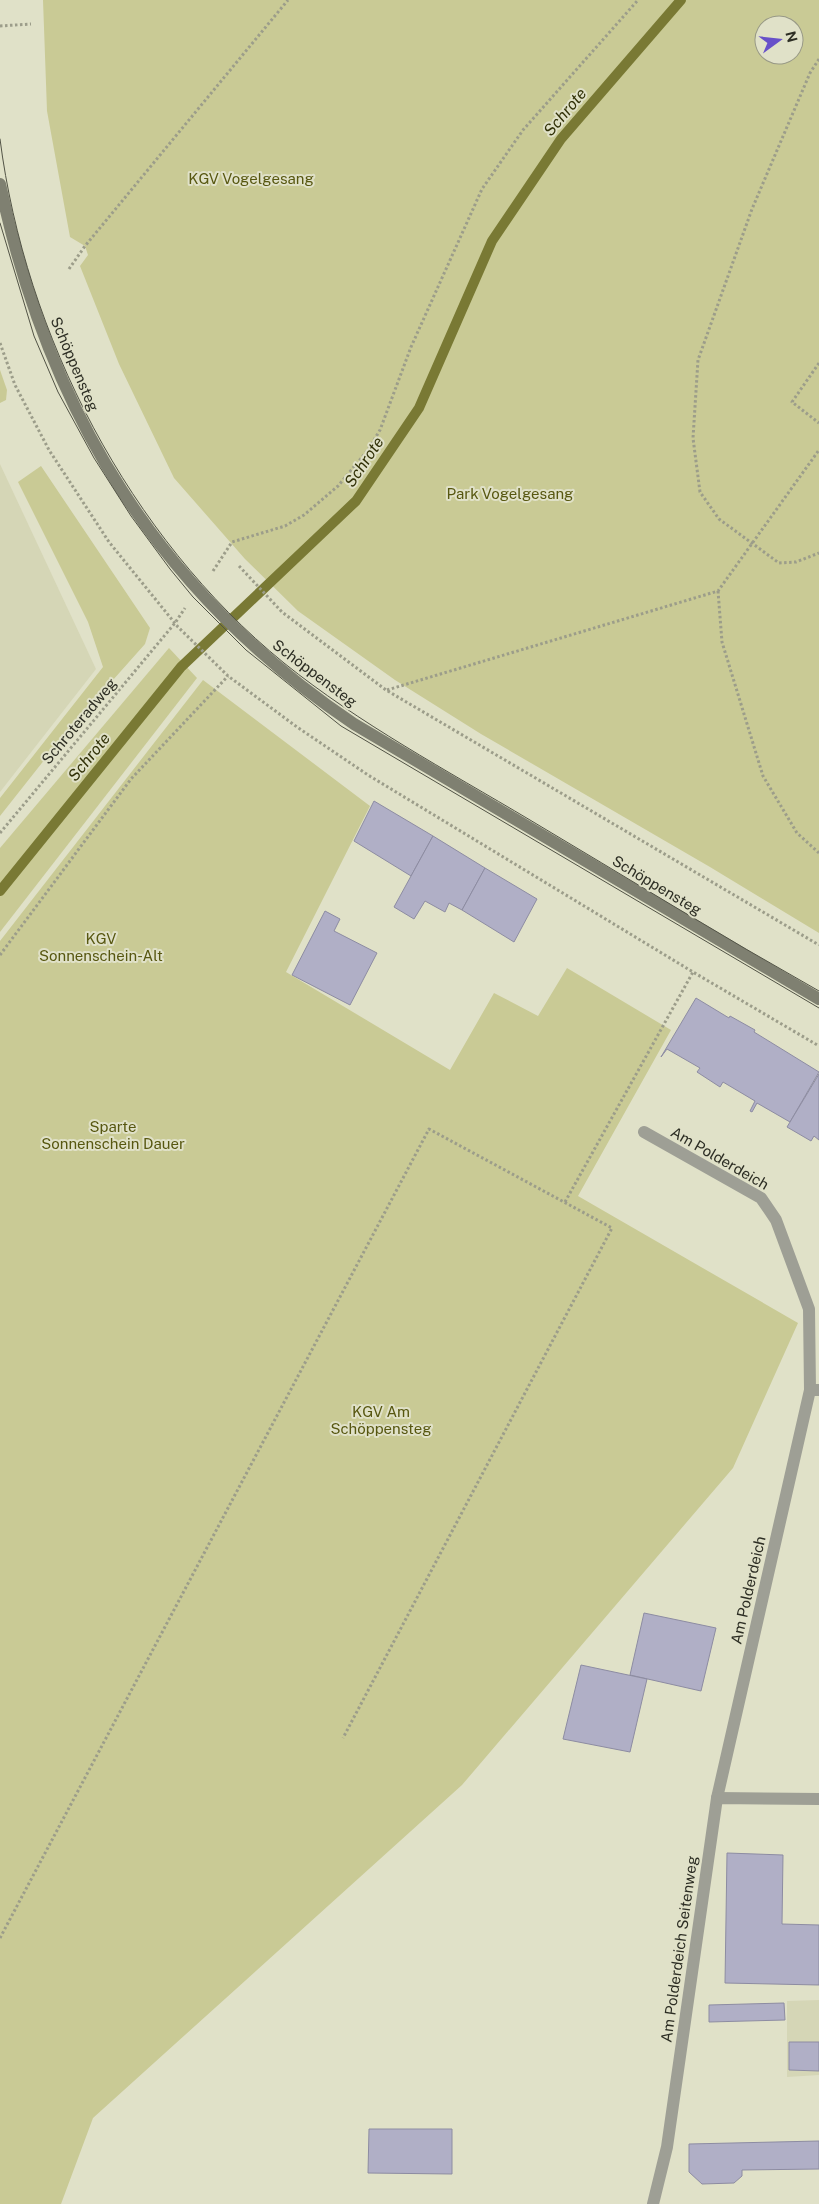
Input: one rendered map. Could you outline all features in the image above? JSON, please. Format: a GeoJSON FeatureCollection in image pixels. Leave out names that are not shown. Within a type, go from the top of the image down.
{"type":"FeatureCollection","features":[{"type":"Feature","properties":{"kind":"main road","name":"Schöppensteg"},"geometry":{"type":"LineString","coordinates":[[0,184],[26,286],[42,334],[68,396],[101,456],[136,512],[204,599],[253,645],[325,704],[384,742],[819,999]]}},
{"type":"Feature","properties":{"kind":"street","name":"Am Polderdeich"},"geometry":{"type":"LineString","coordinates":[[644,1132],[761,1198],[773,1213],[809,1309],[814,1390],[717,1798]]}},
{"type":"Feature","properties":{"kind":"street"},"geometry":{"type":"LineString","coordinates":[[717,1798],[819,1799]]}},
{"type":"Feature","properties":{"kind":"street","name":"Am Polderdeich Seitenweg"},"geometry":{"type":"LineString","coordinates":[[653,2204],[667,2147],[717,1798]]}},
{"type":"Feature","properties":{"kind":"path"},"geometry":{"type":"LineString","coordinates":[[69,269],[85,246],[288,0]]}},
{"type":"Feature","properties":{"kind":"path"},"geometry":{"type":"LineString","coordinates":[[227,550],[232,542],[286,526],[304,515],[338,486],[368,450],[380,430],[411,347],[482,189],[523,130],[638,0]]}},
{"type":"Feature","properties":{"kind":"path"},"geometry":{"type":"LineString","coordinates":[[0,26],[30,24]]}},
{"type":"Feature","properties":{"kind":"path"},"geometry":{"type":"LineString","coordinates":[[819,59],[810,73],[752,210],[698,360],[694,438],[700,492],[719,519],[779,563],[796,562],[819,552]]}},
{"type":"Feature","properties":{"kind":"path"},"geometry":{"type":"LineString","coordinates":[[0,343],[15,385],[49,450],[108,542],[178,627],[228,676],[297,727],[368,775],[819,1046]]}},
{"type":"Feature","properties":{"kind":"path"},"geometry":{"type":"LineString","coordinates":[[819,363],[792,402],[819,422]]}},
{"type":"Feature","properties":{"kind":"path"},"geometry":{"type":"LineString","coordinates":[[386,690],[718,591],[819,450]]}},
{"type":"Feature","properties":{"kind":"path","name":"Schöppensteg"},"geometry":{"type":"LineString","coordinates":[[239,566],[282,612],[386,690],[819,945]]}},
{"type":"Feature","properties":{"kind":"path"},"geometry":{"type":"LineString","coordinates":[[718,591],[722,642],[763,776],[797,833],[819,853]]}},
{"type":"Feature","properties":{"kind":"path","name":"Schroteradweg"},"geometry":{"type":"LineString","coordinates":[[0,833],[175,623]]}},
{"type":"Feature","properties":{"kind":"path"},"geometry":{"type":"LineString","coordinates":[[0,955],[131,779],[228,676]]}},
{"type":"Feature","properties":{"kind":"path"},"geometry":{"type":"LineString","coordinates":[[564,1202],[693,972]]}},
{"type":"Feature","properties":{"kind":"path"},"geometry":{"type":"LineString","coordinates":[[0,1938],[429,1129],[612,1228],[343,1738]]}},
{"type":"Feature","properties":{"kind":"shaded area"},"geometry":{"type":"Polygon","coordinates":[[[0,464],[96,669],[0,792],[0,464]]]}},
{"type":"Feature","properties":{"kind":"shaded area"},"geometry":{"type":"Polygon","coordinates":[[[819,2000],[819,2075],[787,2077],[787,2001],[819,2000]]]}},
{"type":"Feature","properties":{"kind":"green space","name":"Park Vogelgesang"},"geometry":{"type":"Polygon","coordinates":[[[43,0],[819,0],[819,933],[710,867],[481,734],[395,680],[298,611],[245,559],[174,478],[119,364],[80,266],[88,255],[85,246],[70,237],[47,111],[43,0]]]}},
{"type":"Feature","properties":{"kind":"green space"},"geometry":{"type":"Polygon","coordinates":[[[0,370],[7,390],[6,400],[0,403],[0,370]]]}},
{"type":"Feature","properties":{"kind":"green space"},"geometry":{"type":"Polygon","coordinates":[[[41,466],[150,628],[145,644],[64,735],[0,816],[0,798],[103,667],[88,622],[18,482],[41,466]]]}},
{"type":"Feature","properties":{"kind":"green space"},"geometry":{"type":"Polygon","coordinates":[[[169,648],[197,678],[0,932],[0,848],[169,648]]]}},
{"type":"Feature","properties":{"kind":"green space","name":"KGV Am Schöppensteg"},"geometry":{"type":"Polygon","coordinates":[[[203,680],[370,806],[286,972],[450,1070],[494,993],[538,1016],[567,968],[671,1030],[578,1196],[798,1323],[733,1468],[462,1785],[93,2118],[61,2204],[0,2204],[0,941],[203,680]]]}},
{"type":"Feature","properties":{"kind":"building"},"geometry":{"type":"Polygon","coordinates":[[[374,801],[433,836],[411,876],[354,841],[374,801]]]}},
{"type":"Feature","properties":{"kind":"building"},"geometry":{"type":"Polygon","coordinates":[[[433,836],[485,868],[462,910],[449,903],[445,912],[425,901],[414,919],[394,907],[433,836]]]}},
{"type":"Feature","properties":{"kind":"building"},"geometry":{"type":"Polygon","coordinates":[[[485,868],[537,899],[514,942],[462,910],[485,868]]]}},
{"type":"Feature","properties":{"kind":"building"},"geometry":{"type":"Polygon","coordinates":[[[325,911],[340,919],[334,931],[377,953],[350,1005],[292,975],[325,911]]]}},
{"type":"Feature","properties":{"kind":"building"},"geometry":{"type":"Polygon","coordinates":[[[696,998],[729,1018],[730,1016],[755,1030],[754,1032],[819,1072],[790,1122],[757,1103],[752,1112],[750,1111],[755,1101],[723,1082],[720,1087],[697,1072],[700,1068],[667,1049],[661,1057],[696,998]]]}},
{"type":"Feature","properties":{"kind":"building"},"geometry":{"type":"Polygon","coordinates":[[[819,1074],[819,1140],[814,1136],[811,1141],[787,1127],[819,1074]]]}},
{"type":"Feature","properties":{"kind":"building"},"geometry":{"type":"Polygon","coordinates":[[[644,1613],[716,1628],[701,1691],[630,1675],[644,1613]]]}},
{"type":"Feature","properties":{"kind":"building"},"geometry":{"type":"Polygon","coordinates":[[[581,1665],[647,1679],[630,1752],[563,1739],[581,1665]]]}},
{"type":"Feature","properties":{"kind":"building"},"geometry":{"type":"Polygon","coordinates":[[[727,1853],[783,1855],[782,1924],[819,1925],[819,1985],[725,1983],[727,1853]]]}},
{"type":"Feature","properties":{"kind":"building"},"geometry":{"type":"Polygon","coordinates":[[[784,2003],[785,2020],[709,2022],[709,2005],[784,2003]]]}},
{"type":"Feature","properties":{"kind":"building"},"geometry":{"type":"Polygon","coordinates":[[[789,2042],[819,2042],[819,2071],[789,2070],[789,2042]]]}},
{"type":"Feature","properties":{"kind":"building"},"geometry":{"type":"Polygon","coordinates":[[[369,2129],[452,2129],[452,2174],[368,2173],[369,2129]]]}},
{"type":"Feature","properties":{"kind":"building"},"geometry":{"type":"Polygon","coordinates":[[[819,2141],[819,2169],[742,2170],[742,2176],[734,2183],[702,2184],[689,2172],[689,2144],[819,2141]]]}},
{"type":"Feature","properties":{"kind":"waterway","name":"Schrote"},"geometry":{"type":"LineString","coordinates":[[0,891],[181,667],[356,501],[419,408],[492,241],[561,139],[681,0]]}},
{"type":"Feature","properties":{"kind":"tram line"},"geometry":{"type":"LineString","coordinates":[[0,139],[13,213],[33,286],[60,358],[93,427],[133,494],[178,556],[228,612],[284,663],[373,726],[710,928],[819,991]]}},
{"type":"Feature","properties":{"kind":"tram line"},"geometry":{"type":"LineString","coordinates":[[0,223],[34,336],[58,392],[94,458],[131,516],[170,569],[193,597],[246,650],[341,726],[819,1008]]}},
{"type":"Feature","properties":{"kind":"park label","name":"KGV Vogelgesang"},"geometry":{"type":"Point","coordinates":[251,178]}},
{"type":"Feature","properties":{"kind":"park label","name":"KGV Sonnenschein-Alt"},"geometry":{"type":"Point","coordinates":[101,946]}},
{"type":"Feature","properties":{"kind":"park label","name":"Sparte Sonnenschein Dauer"},"geometry":{"type":"Point","coordinates":[113,1134]}}]}
